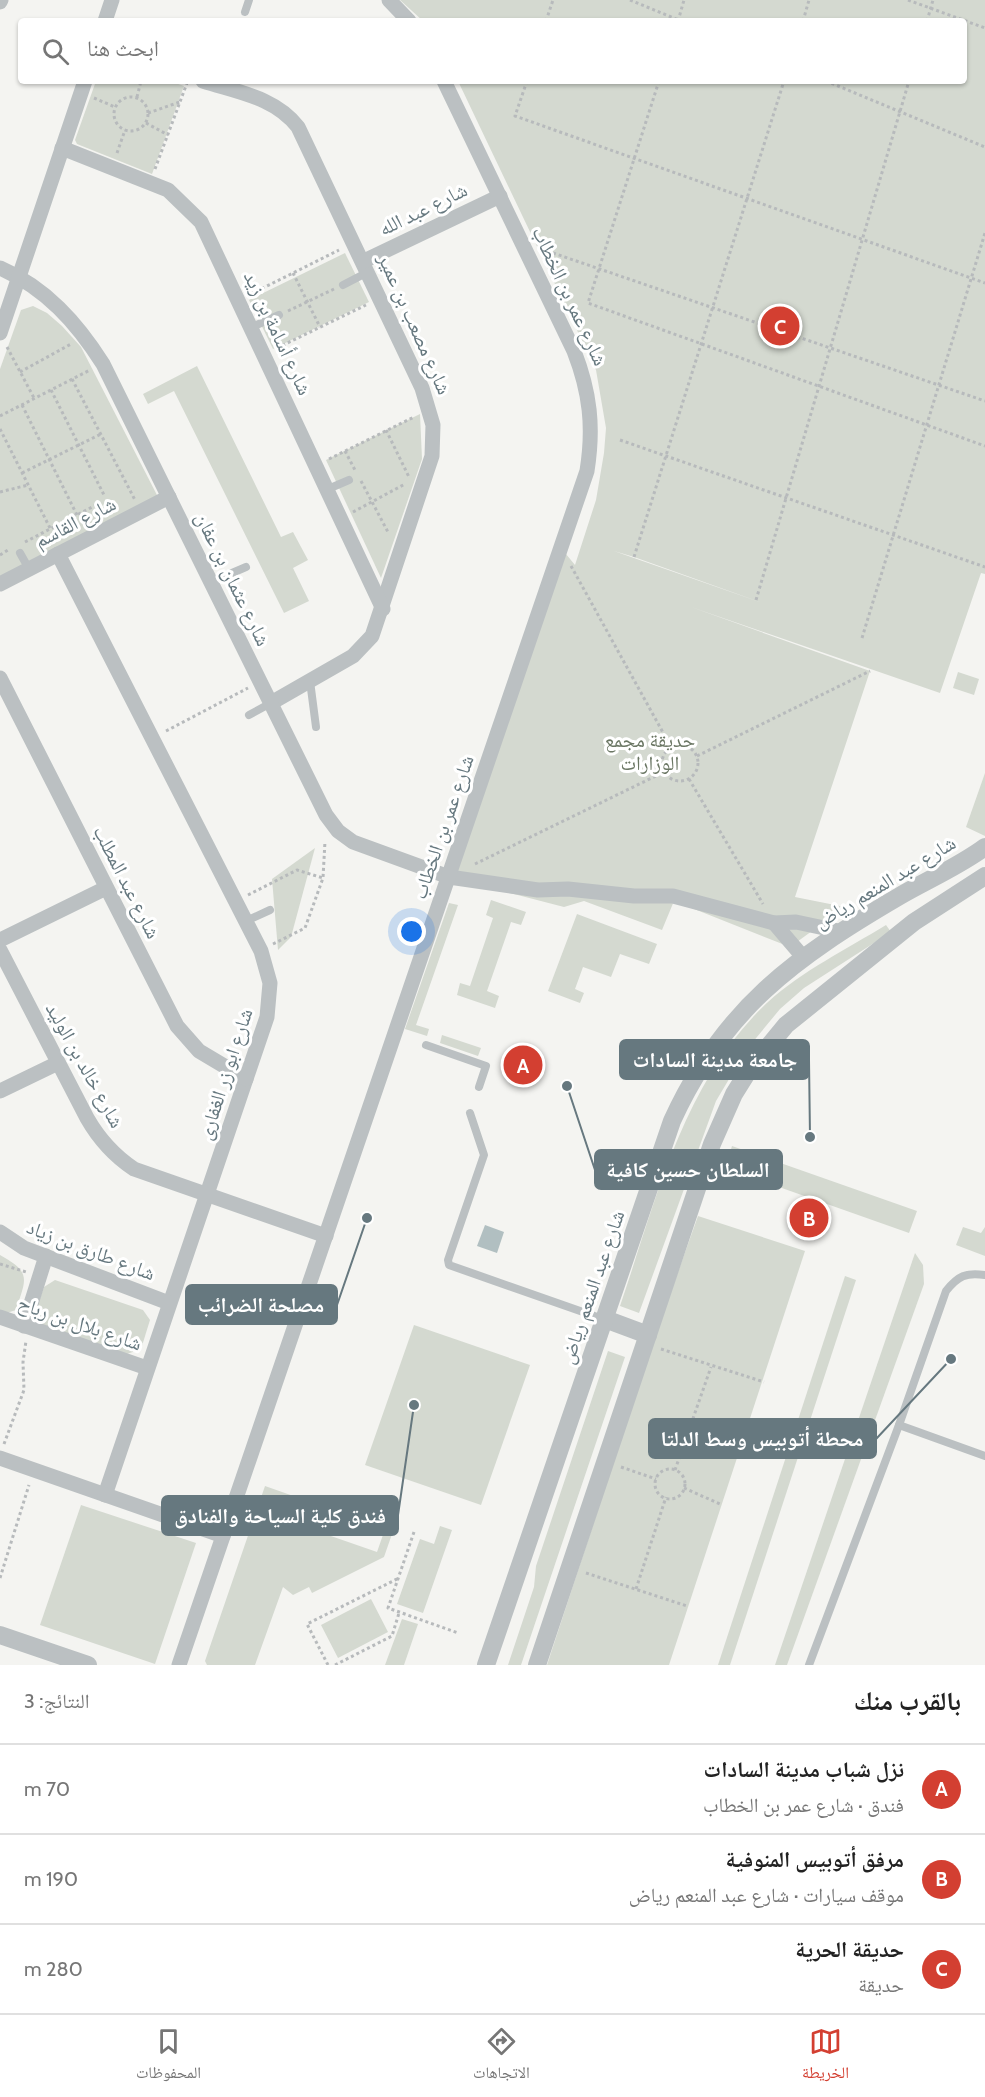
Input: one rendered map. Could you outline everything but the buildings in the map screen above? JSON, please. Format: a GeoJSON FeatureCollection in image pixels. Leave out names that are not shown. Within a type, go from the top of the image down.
{"type":"FeatureCollection","features":[{"type":"Feature","properties":{"kind":"street"},"geometry":{"type":"LineString","coordinates":[[106,18],[112,0]]}},
{"type":"Feature","properties":{"kind":"street"},"geometry":{"type":"LineString","coordinates":[[389,0],[406,18]]}},
{"type":"Feature","properties":{"kind":"street","name":"شارع مصعب بن عمير"},"geometry":{"type":"LineString","coordinates":[[212,84],[269,102],[290,116],[298,127],[381,298],[430,409],[433,424],[432,456],[383,609],[372,636],[360,650],[271,703]]}},
{"type":"Feature","properties":{"kind":"street","name":"شارع عمر بن الخطاب"},"geometry":{"type":"LineString","coordinates":[[179,1665],[561,548],[586,471],[592,441],[591,410],[585,380],[574,351],[445,84]]}},
{"type":"Feature","properties":{"kind":"street"},"geometry":{"type":"LineString","coordinates":[[2,338],[19,276],[83,87]]}},
{"type":"Feature","properties":{"kind":"street","name":"شارع أسامة بن زيد"},"geometry":{"type":"LineString","coordinates":[[62,148],[151,181],[182,200],[201,222],[240,300],[383,609]]}},
{"type":"Feature","properties":{"kind":"street","name":"شارع عبد الله"},"geometry":{"type":"LineString","coordinates":[[366,266],[500,196]]}},
{"type":"Feature","properties":{"kind":"street","name":"شارع عثمان بن عفان"},"geometry":{"type":"LineString","coordinates":[[0,268],[19,276],[50,299],[85,336],[103,364],[326,815],[338,831],[353,842],[449,877],[538,890],[568,889],[634,896],[673,896],[774,923],[795,922],[843,932]]}},
{"type":"Feature","properties":{"kind":"street","name":"شارع القاسم"},"geometry":{"type":"LineString","coordinates":[[0,584],[169,498]]}},
{"type":"Feature","properties":{"kind":"street","name":"شارع ابو زر الغفارى"},"geometry":{"type":"LineString","coordinates":[[58,554],[261,951],[270,983],[269,1005],[246,1079],[105,1495]]}},
{"type":"Feature","properties":{"kind":"street","name":"شارع عبد المطلب"},"geometry":{"type":"LineString","coordinates":[[0,678],[177,1026],[199,1051],[246,1079]]}},
{"type":"Feature","properties":{"kind":"street","name":"شارع عبد المنعم رياض"},"geometry":{"type":"LineString","coordinates":[[486,1665],[672,1121],[685,1093],[717,1040],[766,987],[802,957],[898,897],[985,847]]}},
{"type":"Feature","properties":{"kind":"street"},"geometry":{"type":"LineString","coordinates":[[537,1665],[712,1144],[734,1094],[749,1070],[780,1032],[807,1005],[914,922],[985,876]]}},
{"type":"Feature","properties":{"kind":"street"},"geometry":{"type":"LineString","coordinates":[[0,940],[106,888]]}},
{"type":"Feature","properties":{"kind":"street"},"geometry":{"type":"LineString","coordinates":[[898,897],[914,922]]}},
{"type":"Feature","properties":{"kind":"street"},"geometry":{"type":"LineString","coordinates":[[774,923],[802,957]]}},
{"type":"Feature","properties":{"kind":"street","name":"شارع خالد بن الوليد"},"geometry":{"type":"LineString","coordinates":[[0,950],[96,1134],[119,1159],[134,1169],[326,1236]]}},
{"type":"Feature","properties":{"kind":"street"},"geometry":{"type":"LineString","coordinates":[[0,1091],[58,1063]]}},
{"type":"Feature","properties":{"kind":"street","name":"شارع طارق بن زياد"},"geometry":{"type":"LineString","coordinates":[[0,1233],[14,1243],[169,1303]]}},
{"type":"Feature","properties":{"kind":"street"},"geometry":{"type":"LineString","coordinates":[[27,1327],[46,1256]]}},
{"type":"Feature","properties":{"kind":"street","name":"شارع بلال بن رباح"},"geometry":{"type":"LineString","coordinates":[[0,1317],[147,1368]]}},
{"type":"Feature","properties":{"kind":"street"},"geometry":{"type":"LineString","coordinates":[[605,1319],[647,1340]]}},
{"type":"Feature","properties":{"kind":"street"},"geometry":{"type":"LineString","coordinates":[[0,1456],[223,1536]]}},
{"type":"Feature","properties":{"kind":"street"},"geometry":{"type":"LineString","coordinates":[[0,1635],[88,1665]]}},
{"type":"Feature","properties":{"kind":"lane"},"geometry":{"type":"LineString","coordinates":[[245,12],[249,0]]}},
{"type":"Feature","properties":{"kind":"lane"},"geometry":{"type":"LineString","coordinates":[[343,285],[366,266]]}},
{"type":"Feature","properties":{"kind":"lane"},"geometry":{"type":"LineString","coordinates":[[252,327],[279,315]]}},
{"type":"Feature","properties":{"kind":"lane"},"geometry":{"type":"LineString","coordinates":[[327,489],[349,480]]}},
{"type":"Feature","properties":{"kind":"lane"},"geometry":{"type":"LineString","coordinates":[[20,548],[29,569]]}},
{"type":"Feature","properties":{"kind":"lane"},"geometry":{"type":"LineString","coordinates":[[211,582],[246,567]]}},
{"type":"Feature","properties":{"kind":"lane"},"geometry":{"type":"LineString","coordinates":[[310,681],[316,727]]}},
{"type":"Feature","properties":{"kind":"lane"},"geometry":{"type":"LineString","coordinates":[[249,715],[271,703]]}},
{"type":"Feature","properties":{"kind":"lane"},"geometry":{"type":"LineString","coordinates":[[246,921],[270,910]]}},
{"type":"Feature","properties":{"kind":"lane"},"geometry":{"type":"LineString","coordinates":[[426,1045],[486,1066],[479,1087]]}},
{"type":"Feature","properties":{"kind":"lane"},"geometry":{"type":"LineString","coordinates":[[470,1113],[484,1155],[448,1260],[449,1265],[605,1319]]}},
{"type":"Feature","properties":{"kind":"lane"},"geometry":{"type":"LineString","coordinates":[[809,1665],[899,1425],[946,1291],[957,1278],[970,1273],[985,1275]]}},
{"type":"Feature","properties":{"kind":"lane"},"geometry":{"type":"LineString","coordinates":[[899,1425],[985,1455]]}},
{"type":"Feature","properties":{"kind":"path"},"geometry":{"type":"LineString","coordinates":[[547,18],[553,0]]}},
{"type":"Feature","properties":{"kind":"path"},"geometry":{"type":"LineString","coordinates":[[630,0],[672,18]]}},
{"type":"Feature","properties":{"kind":"path"},"geometry":{"type":"LineString","coordinates":[[680,18],[684,0]]}},
{"type":"Feature","properties":{"kind":"path"},"geometry":{"type":"LineString","coordinates":[[804,18],[809,0]]}},
{"type":"Feature","properties":{"kind":"path"},"geometry":{"type":"LineString","coordinates":[[908,0],[958,18]]}},
{"type":"Feature","properties":{"kind":"path"},"geometry":{"type":"LineString","coordinates":[[928,18],[933,0]]}},
{"type":"Feature","properties":{"kind":"path"},"geometry":{"type":"LineString","coordinates":[[967,21],[985,28]]}},
{"type":"Feature","properties":{"kind":"path"},"geometry":{"type":"LineString","coordinates":[[137,97],[140,84]]}},
{"type":"Feature","properties":{"kind":"path"},"geometry":{"type":"LineString","coordinates":[[151,181],[187,84]]}},
{"type":"Feature","properties":{"kind":"path"},"geometry":{"type":"LineString","coordinates":[[526,84],[515,116],[985,283]]}},
{"type":"Feature","properties":{"kind":"path"},"geometry":{"type":"LineString","coordinates":[[658,84],[588,303],[985,446]]}},
{"type":"Feature","properties":{"kind":"path"},"geometry":{"type":"LineString","coordinates":[[634,557],[783,84]]}},
{"type":"Feature","properties":{"kind":"path"},"geometry":{"type":"LineString","coordinates":[[833,84],[985,147]]}},
{"type":"Feature","properties":{"kind":"path"},"geometry":{"type":"LineString","coordinates":[[756,600],[908,84]]}},
{"type":"Feature","properties":{"kind":"path"},"geometry":{"type":"LineString","coordinates":[[83,87],[115,107]]}},
{"type":"Feature","properties":{"kind":"path"},"geometry":{"type":"LineString","coordinates":[[137,97],[145,103],[148,113],[146,123],[139,129],[125,130],[115,121],[115,107],[124,98],[137,97]]}},
{"type":"Feature","properties":{"kind":"path"},"geometry":{"type":"LineString","coordinates":[[148,113],[180,102]]}},
{"type":"Feature","properties":{"kind":"path"},"geometry":{"type":"LineString","coordinates":[[146,123],[168,135]]}},
{"type":"Feature","properties":{"kind":"path"},"geometry":{"type":"LineString","coordinates":[[112,166],[125,130]]}},
{"type":"Feature","properties":{"kind":"path"},"geometry":{"type":"LineString","coordinates":[[862,638],[985,233]]}},
{"type":"Feature","properties":{"kind":"path"},"geometry":{"type":"LineString","coordinates":[[240,300],[354,243]]}},
{"type":"Feature","properties":{"kind":"path"},"geometry":{"type":"LineString","coordinates":[[553,253],[985,401]]}},
{"type":"Feature","properties":{"kind":"path"},"geometry":{"type":"LineString","coordinates":[[293,273],[320,327]]}},
{"type":"Feature","properties":{"kind":"path"},"geometry":{"type":"LineString","coordinates":[[279,315],[343,285]]}},
{"type":"Feature","properties":{"kind":"path"},"geometry":{"type":"LineString","coordinates":[[265,354],[381,298]]}},
{"type":"Feature","properties":{"kind":"path"},"geometry":{"type":"LineString","coordinates":[[20,372],[85,336]]}},
{"type":"Feature","properties":{"kind":"path"},"geometry":{"type":"LineString","coordinates":[[2,338],[34,398]]}},
{"type":"Feature","properties":{"kind":"path"},"geometry":{"type":"LineString","coordinates":[[0,416],[103,364]]}},
{"type":"Feature","properties":{"kind":"path"},"geometry":{"type":"LineString","coordinates":[[72,379],[141,512]]}},
{"type":"Feature","properties":{"kind":"path"},"geometry":{"type":"LineString","coordinates":[[51,390],[104,495]]}},
{"type":"Feature","properties":{"kind":"path"},"geometry":{"type":"LineString","coordinates":[[22,405],[77,515]]}},
{"type":"Feature","properties":{"kind":"path"},"geometry":{"type":"LineString","coordinates":[[316,465],[430,409]]}},
{"type":"Feature","properties":{"kind":"path"},"geometry":{"type":"LineString","coordinates":[[0,429],[51,528]]}},
{"type":"Feature","properties":{"kind":"path"},"geometry":{"type":"LineString","coordinates":[[341,518],[411,481],[386,430]]}},
{"type":"Feature","properties":{"kind":"path"},"geometry":{"type":"LineString","coordinates":[[22,473],[100,434]]}},
{"type":"Feature","properties":{"kind":"path"},"geometry":{"type":"LineString","coordinates":[[620,440],[985,567]]}},
{"type":"Feature","properties":{"kind":"path"},"geometry":{"type":"LineString","coordinates":[[345,450],[400,556]]}},
{"type":"Feature","properties":{"kind":"path"},"geometry":{"type":"LineString","coordinates":[[0,492],[28,485]]}},
{"type":"Feature","properties":{"kind":"path"},"geometry":{"type":"LineString","coordinates":[[20,548],[51,528],[98,504]]}},
{"type":"Feature","properties":{"kind":"path"},"geometry":{"type":"LineString","coordinates":[[561,548],[671,747]]}},
{"type":"Feature","properties":{"kind":"path"},"geometry":{"type":"LineString","coordinates":[[0,555],[10,549]]}},
{"type":"Feature","properties":{"kind":"path"},"geometry":{"type":"LineString","coordinates":[[697,756],[870,671]]}},
{"type":"Feature","properties":{"kind":"path"},"geometry":{"type":"LineString","coordinates":[[152,738],[260,681]]}},
{"type":"Feature","properties":{"kind":"path"},"geometry":{"type":"LineString","coordinates":[[671,747],[689,747],[697,756],[698,766],[689,779],[675,781],[664,772],[662,758],[671,747]]}},
{"type":"Feature","properties":{"kind":"path"},"geometry":{"type":"LineString","coordinates":[[449,877],[664,772]]}},
{"type":"Feature","properties":{"kind":"path"},"geometry":{"type":"LineString","coordinates":[[689,779],[774,923]]}},
{"type":"Feature","properties":{"kind":"path"},"geometry":{"type":"LineString","coordinates":[[261,951],[306,928],[323,878],[326,815]]}},
{"type":"Feature","properties":{"kind":"path"},"geometry":{"type":"LineString","coordinates":[[236,901],[297,870],[323,878]]}},
{"type":"Feature","properties":{"kind":"path"},"geometry":{"type":"LineString","coordinates":[[0,1264],[39,1276]]}},
{"type":"Feature","properties":{"kind":"path"},"geometry":{"type":"LineString","coordinates":[[0,1456],[24,1390],[23,1352],[27,1327]]}},
{"type":"Feature","properties":{"kind":"path"},"geometry":{"type":"LineString","coordinates":[[647,1340],[711,1367],[765,1382]]}},
{"type":"Feature","properties":{"kind":"path"},"geometry":{"type":"LineString","coordinates":[[675,1470],[711,1367]]}},
{"type":"Feature","properties":{"kind":"path"},"geometry":{"type":"LineString","coordinates":[[606,1462],[656,1479]]}},
{"type":"Feature","properties":{"kind":"path"},"geometry":{"type":"LineString","coordinates":[[0,1578],[34,1470]]}},
{"type":"Feature","properties":{"kind":"path"},"geometry":{"type":"LineString","coordinates":[[664,1470],[675,1470],[684,1477],[684,1488],[677,1497],[666,1497],[657,1490],[656,1479],[664,1470]]}},
{"type":"Feature","properties":{"kind":"path"},"geometry":{"type":"LineString","coordinates":[[684,1488],[720,1504]]}},
{"type":"Feature","properties":{"kind":"path"},"geometry":{"type":"LineString","coordinates":[[636,1588],[666,1497]]}},
{"type":"Feature","properties":{"kind":"path"},"geometry":{"type":"LineString","coordinates":[[414,1532],[388,1608],[458,1633]]}},
{"type":"Feature","properties":{"kind":"path"},"geometry":{"type":"LineString","coordinates":[[570,1567],[687,1606]]}},
{"type":"Feature","properties":{"kind":"path"},"geometry":{"type":"LineString","coordinates":[[328,1665],[307,1624],[399,1578]]}},
{"type":"Feature","properties":{"kind":"path"},"geometry":{"type":"LineString","coordinates":[[335,1665],[392,1636],[399,1612]]}},
{"type":"Feature","properties":{"kind":"green space","name":"حديقة مجمع الوزارات"},"geometry":{"type":"Polygon","coordinates":[[[400,0],[985,0],[985,574],[981,573],[940,693],[691,607],[870,671],[795,897],[845,907],[790,947],[674,901],[662,930],[584,901],[564,907],[449,877],[561,548],[575,565],[596,500],[606,428],[596,370],[459,84],[967,84],[967,18],[420,18],[400,0]],[[614,551],[774,607],[634,557],[614,551]]]}},
{"type":"Feature","properties":{"kind":"green space"},"geometry":{"type":"Polygon","coordinates":[[[95,84],[178,84],[184,86],[152,174],[77,144],[75,140],[95,84]]]}},
{"type":"Feature","properties":{"kind":"green space"},"geometry":{"type":"Polygon","coordinates":[[[345,253],[369,302],[273,349],[249,300],[345,253]]]}},
{"type":"Feature","properties":{"kind":"green space"},"geometry":{"type":"Polygon","coordinates":[[[33,306],[47,313],[81,347],[159,499],[0,585],[0,369],[21,310],[33,306]]]}},
{"type":"Feature","properties":{"kind":"green space"},"geometry":{"type":"Polygon","coordinates":[[[197,366],[281,537],[293,532],[308,560],[293,568],[309,601],[284,613],[174,391],[148,404],[143,394],[197,366]]]}},
{"type":"Feature","properties":{"kind":"green space"},"geometry":{"type":"Polygon","coordinates":[[[420,414],[422,459],[381,578],[326,460],[420,414]]]}},
{"type":"Feature","properties":{"kind":"green space"},"geometry":{"type":"Polygon","coordinates":[[[958,672],[979,679],[974,695],[953,688],[958,672]]]}},
{"type":"Feature","properties":{"kind":"green space"},"geometry":{"type":"Polygon","coordinates":[[[985,773],[985,836],[966,827],[985,773]]]}},
{"type":"Feature","properties":{"kind":"green space"},"geometry":{"type":"Polygon","coordinates":[[[315,848],[291,937],[278,950],[272,879],[315,848]]]}},
{"type":"Feature","properties":{"kind":"green space"},"geometry":{"type":"Polygon","coordinates":[[[491,900],[526,912],[521,925],[511,922],[487,991],[499,996],[495,1008],[457,995],[460,983],[470,986],[493,918],[486,915],[491,900]]]}},
{"type":"Feature","properties":{"kind":"green space"},"geometry":{"type":"Polygon","coordinates":[[[449,903],[458,905],[416,1025],[429,1029],[427,1036],[405,1029],[449,903]]]}},
{"type":"Feature","properties":{"kind":"green space"},"geometry":{"type":"Polygon","coordinates":[[[577,914],[657,944],[649,964],[620,954],[611,977],[583,967],[575,989],[584,993],[580,1003],[548,991],[577,914]]]}},
{"type":"Feature","properties":{"kind":"green space"},"geometry":{"type":"Polygon","coordinates":[[[886,925],[891,932],[804,988],[780,1009],[747,1049],[716,1101],[639,1313],[620,1306],[660,1184],[693,1105],[714,1068],[739,1033],[781,991],[810,970],[886,925]]]}},
{"type":"Feature","properties":{"kind":"green space"},"geometry":{"type":"Polygon","coordinates":[[[442,1035],[481,1048],[478,1056],[440,1043],[442,1035]]]}},
{"type":"Feature","properties":{"kind":"green space"},"geometry":{"type":"Polygon","coordinates":[[[732,1146],[917,1211],[909,1233],[725,1168],[732,1146]]]}},
{"type":"Feature","properties":{"kind":"green space"},"geometry":{"type":"Polygon","coordinates":[[[698,1216],[805,1251],[669,1665],[547,1665],[652,1345],[698,1216]]]}},
{"type":"Feature","properties":{"kind":"green space"},"geometry":{"type":"Polygon","coordinates":[[[963,1227],[981,1233],[985,1227],[985,1256],[956,1245],[963,1227]]]}},
{"type":"Feature","properties":{"kind":"green space"},"geometry":{"type":"Polygon","coordinates":[[[915,1253],[923,1265],[924,1284],[787,1665],[775,1665],[915,1253]]]}},
{"type":"Feature","properties":{"kind":"green space"},"geometry":{"type":"Polygon","coordinates":[[[0,1255],[22,1272],[24,1283],[16,1310],[0,1315],[0,1255]]]}},
{"type":"Feature","properties":{"kind":"green space"},"geometry":{"type":"Polygon","coordinates":[[[845,1276],[856,1280],[730,1665],[718,1665],[845,1276]]]}},
{"type":"Feature","properties":{"kind":"green space"},"geometry":{"type":"Polygon","coordinates":[[[55,1280],[143,1310],[150,1320],[141,1349],[127,1354],[37,1323],[34,1315],[44,1287],[55,1280]]]}},
{"type":"Feature","properties":{"kind":"green space"},"geometry":{"type":"Polygon","coordinates":[[[414,1325],[530,1365],[481,1505],[365,1465],[414,1325]]]}},
{"type":"Feature","properties":{"kind":"green space"},"geometry":{"type":"Polygon","coordinates":[[[608,1351],[625,1357],[521,1665],[508,1665],[534,1587],[536,1566],[608,1351]]]}},
{"type":"Feature","properties":{"kind":"green space"},"geometry":{"type":"Polygon","coordinates":[[[265,1486],[336,1511],[328,1535],[377,1552],[391,1512],[399,1514],[384,1557],[312,1593],[309,1587],[293,1595],[283,1587],[255,1665],[207,1665],[205,1661],[265,1486]]]}},
{"type":"Feature","properties":{"kind":"green space"},"geometry":{"type":"Polygon","coordinates":[[[81,1505],[196,1543],[155,1664],[40,1625],[81,1505]]]}},
{"type":"Feature","properties":{"kind":"green space"},"geometry":{"type":"Polygon","coordinates":[[[440,1526],[452,1530],[423,1613],[397,1604],[420,1539],[434,1544],[440,1526]]]}},
{"type":"Feature","properties":{"kind":"green space"},"geometry":{"type":"Polygon","coordinates":[[[371,1599],[388,1632],[338,1658],[321,1625],[371,1599]]]}},
{"type":"Feature","properties":{"kind":"green space"},"geometry":{"type":"Polygon","coordinates":[[[402,1619],[418,1624],[404,1665],[385,1665],[402,1619]]]}},
{"type":"Feature","properties":{"kind":"shaded area"},"geometry":{"type":"Polygon","coordinates":[[[485,1225],[504,1232],[497,1253],[477,1246],[485,1225]]]}},
{"type":"Feature","properties":{"kind":"place","name":"حديقة الحرية"},"geometry":{"type":"Point","coordinates":[780,326]}},
{"type":"Feature","properties":{"kind":"place","name":"نزل شباب مدينة السادات"},"geometry":{"type":"Point","coordinates":[523,1065]}},
{"type":"Feature","properties":{"kind":"place","name":"السلطان حسين كافية"},"geometry":{"type":"Point","coordinates":[567,1086]}},
{"type":"Feature","properties":{"kind":"place","name":"جامعة مدينة السادات"},"geometry":{"type":"Point","coordinates":[810,1137]}},
{"type":"Feature","properties":{"kind":"place","name":"مصلحة الضرائب"},"geometry":{"type":"Point","coordinates":[367,1218]}},
{"type":"Feature","properties":{"kind":"place","name":"مرفق أتوبيس المنوفية"},"geometry":{"type":"Point","coordinates":[809,1218]}},
{"type":"Feature","properties":{"kind":"place","name":"محطة أتوبيس وسط الدلتا"},"geometry":{"type":"Point","coordinates":[951,1359]}},
{"type":"Feature","properties":{"kind":"place","name":"فندق كلية السياحة والفنادق"},"geometry":{"type":"Point","coordinates":[414,1405]}}]}
